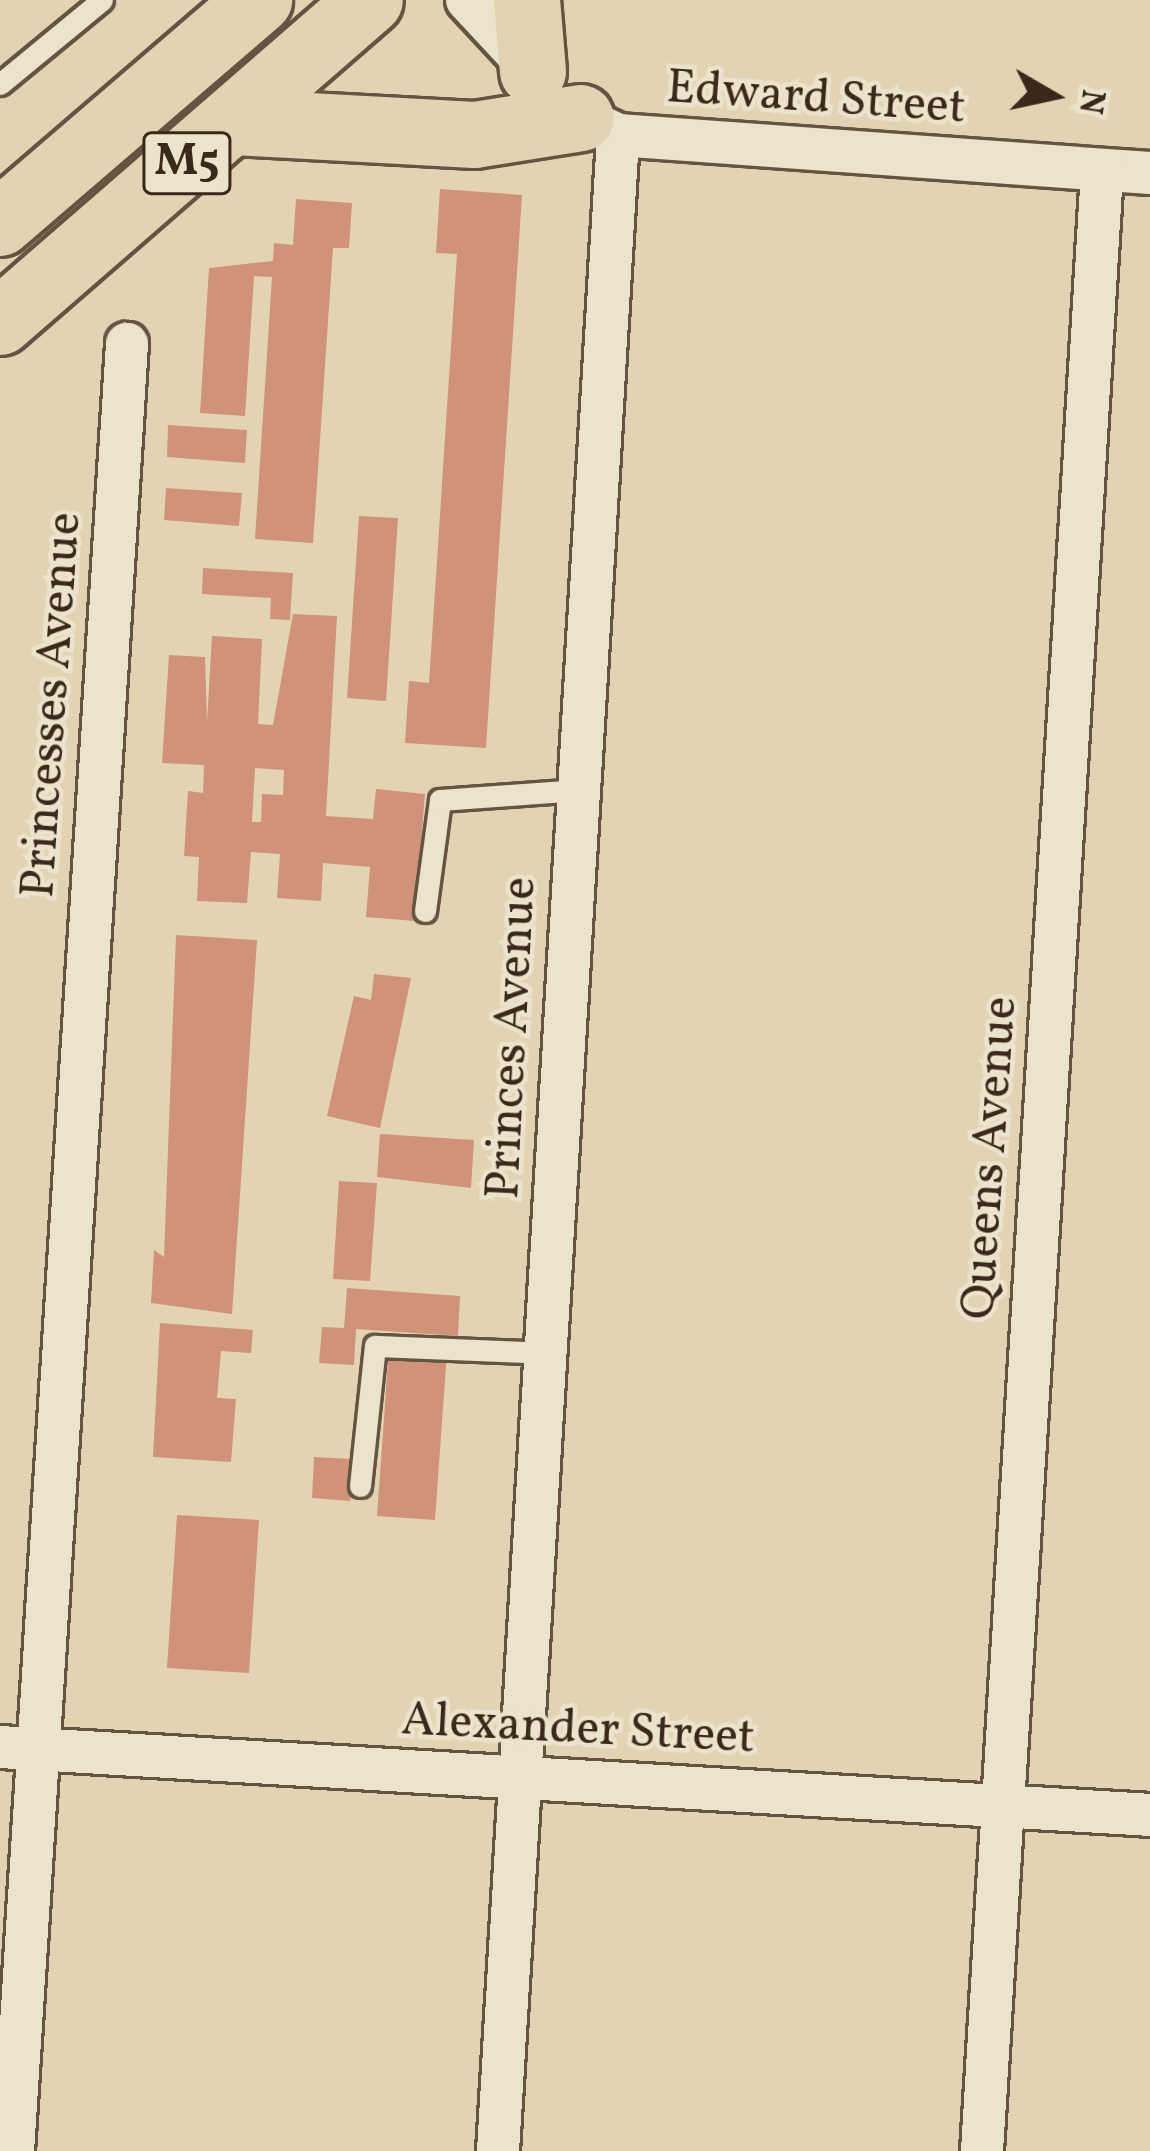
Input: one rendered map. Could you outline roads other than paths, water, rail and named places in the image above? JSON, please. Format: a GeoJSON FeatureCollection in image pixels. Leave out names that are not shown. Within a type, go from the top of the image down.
{"type":"FeatureCollection","features":[{"type":"Feature","properties":{"kind":"main road","name":"M5"},"geometry":{"type":"LineString","coordinates":[[0,223],[260,0]]}},
{"type":"Feature","properties":{"kind":"main road","name":"M5"},"geometry":{"type":"LineString","coordinates":[[0,322],[370,0]]}},
{"type":"Feature","properties":{"kind":"main road"},"geometry":{"type":"LineString","coordinates":[[527,0],[533,72]]}},
{"type":"Feature","properties":{"kind":"main road"},"geometry":{"type":"LineString","coordinates":[[235,122],[489,135],[600,126]]}},
{"type":"Feature","properties":{"kind":"street"},"geometry":{"type":"LineString","coordinates":[[466,0],[533,72],[600,126]]}},
{"type":"Feature","properties":{"kind":"street","name":"Edward Street"},"geometry":{"type":"LineString","coordinates":[[600,126],[1150,173]]}},
{"type":"Feature","properties":{"kind":"street","name":"Princes Avenue"},"geometry":{"type":"LineString","coordinates":[[498,2151],[579,790],[600,126]]}},
{"type":"Feature","properties":{"kind":"street","name":"Queens Avenue"},"geometry":{"type":"LineString","coordinates":[[982,2151],[1102,171]]}},
{"type":"Feature","properties":{"kind":"street","name":"Princesses Avenue"},"geometry":{"type":"LineString","coordinates":[[13,2151],[19,1748],[127,344]]}},
{"type":"Feature","properties":{"kind":"street","name":"Alexander Street"},"geometry":{"type":"LineString","coordinates":[[19,1748],[1150,1815]]}},
{"type":"Feature","properties":{"kind":"lane"},"geometry":{"type":"LineString","coordinates":[[0,84],[102,0]]}},
{"type":"Feature","properties":{"kind":"lane"},"geometry":{"type":"LineString","coordinates":[[425,911],[440,800],[579,790]]}},
{"type":"Feature","properties":{"kind":"lane"},"geometry":{"type":"LineString","coordinates":[[360,1486],[375,1346],[546,1353]]}}]}
